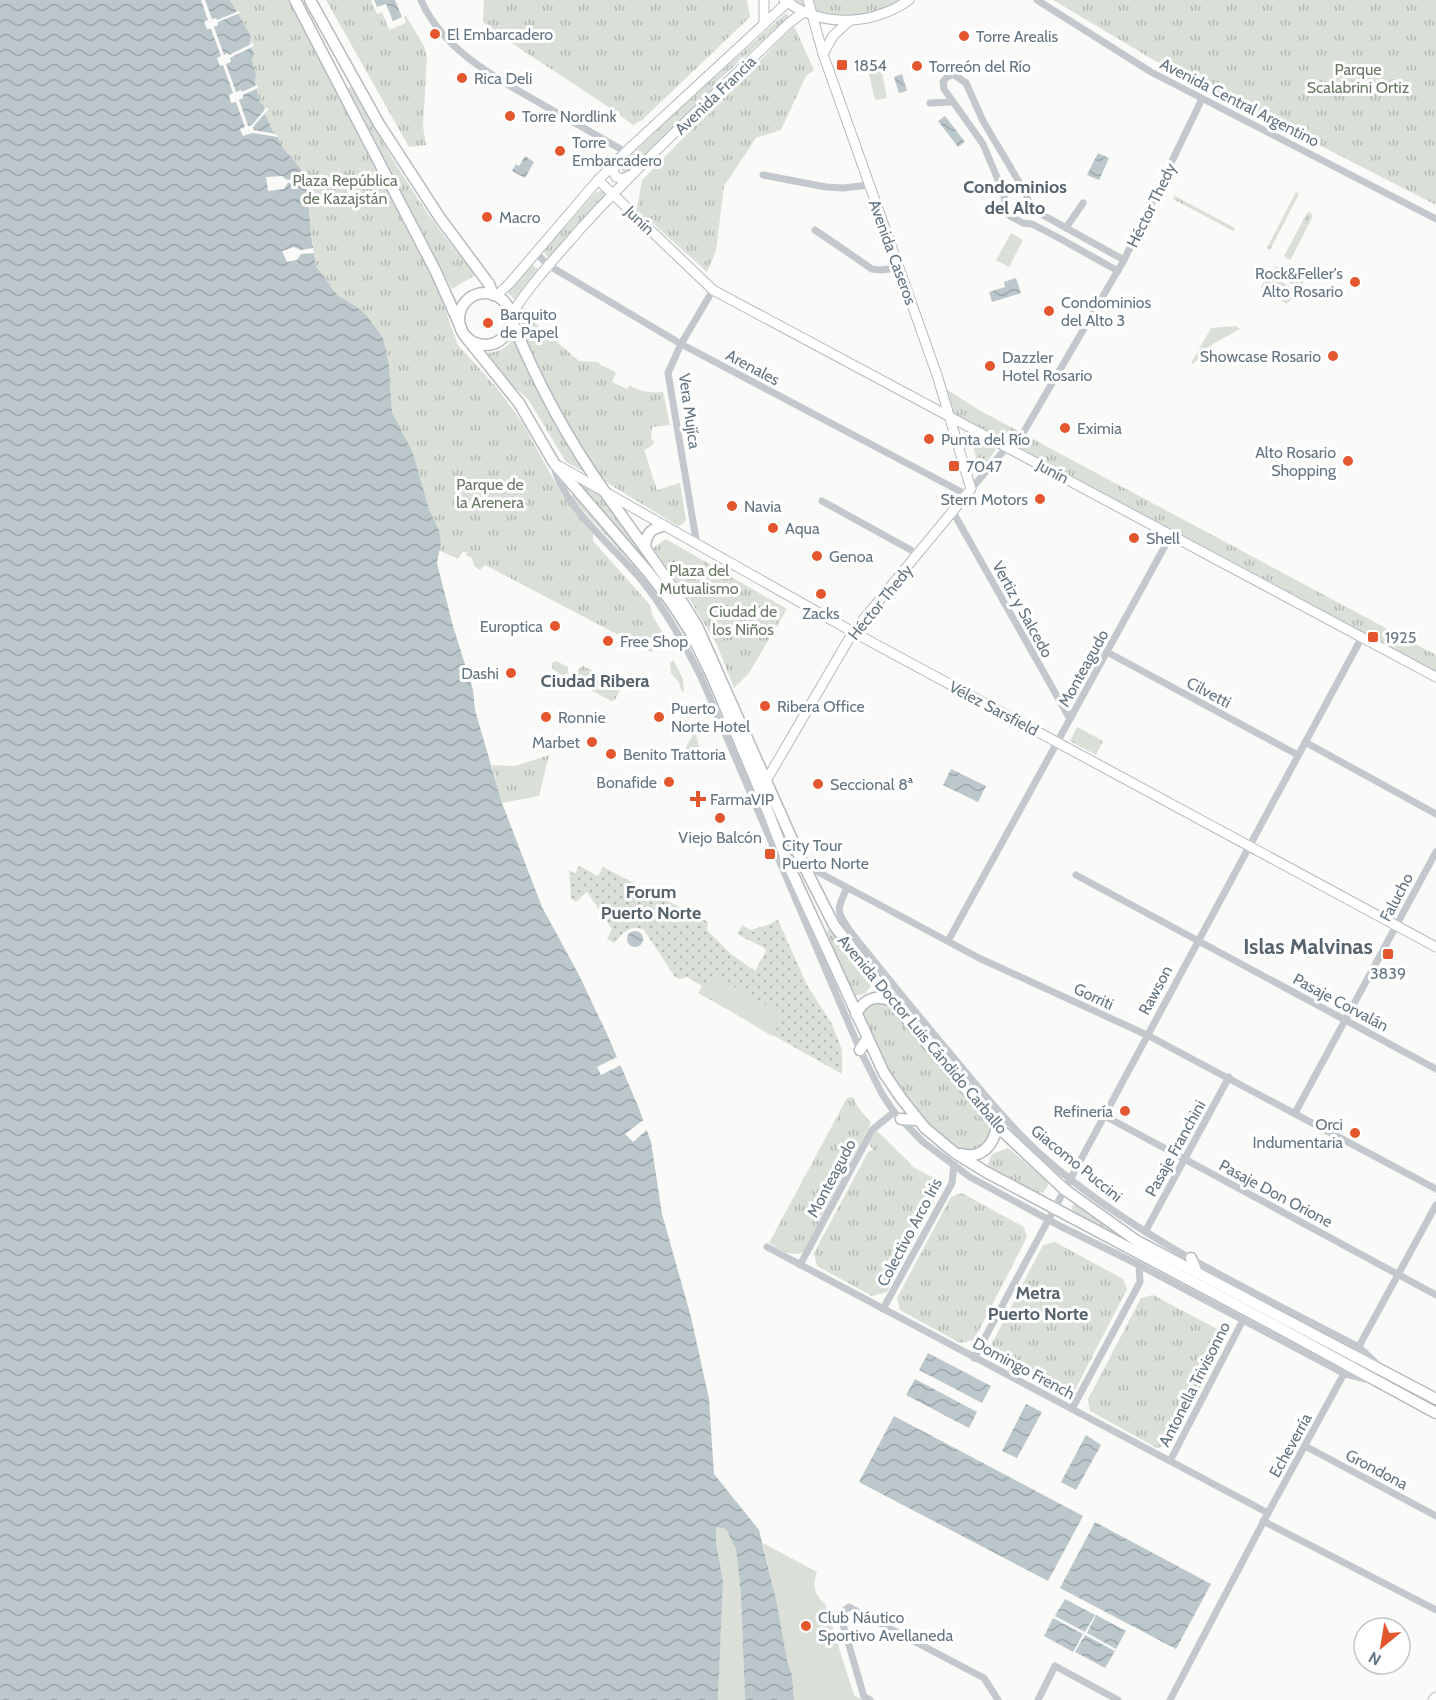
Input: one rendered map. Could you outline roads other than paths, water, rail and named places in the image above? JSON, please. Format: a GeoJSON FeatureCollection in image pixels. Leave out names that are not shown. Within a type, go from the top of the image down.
{"type":"FeatureCollection","features":[{"type":"Feature","properties":{"kind":"main road","name":"Avenida Doctor Luis Cándido Carballo"},"geometry":{"type":"LineString","coordinates":[[295,0],[436,272],[463,332],[519,403],[554,463],[649,573],[690,631],[712,676],[789,866],[867,1039],[884,1073],[917,1120],[955,1153],[986,1172],[1274,1325],[1352,1361],[1384,1371],[1436,1399]]}},
{"type":"Feature","properties":{"kind":"main road"},"geometry":{"type":"LineString","coordinates":[[310,0],[384,133],[440,218],[495,295]]}},
{"type":"Feature","properties":{"kind":"main road"},"geometry":{"type":"LineString","coordinates":[[764,24],[765,0]]}},
{"type":"Feature","properties":{"kind":"main road","name":"Avenida Caseros"},"geometry":{"type":"LineString","coordinates":[[808,0],[808,14],[937,375],[969,492]]}},
{"type":"Feature","properties":{"kind":"main road"},"geometry":{"type":"LineString","coordinates":[[787,1],[808,14],[849,21],[873,18],[909,0]]}},
{"type":"Feature","properties":{"kind":"main road","name":"Avenida Francia"},"geometry":{"type":"LineString","coordinates":[[495,295],[509,284],[598,180],[787,1]]}},
{"type":"Feature","properties":{"kind":"main road","name":"Avenida Francia"},"geometry":{"type":"LineString","coordinates":[[511,317],[522,298],[548,265],[613,194],[789,23],[808,14]]}},
{"type":"Feature","properties":{"kind":"main road"},"geometry":{"type":"LineString","coordinates":[[823,54],[833,36],[849,21]]}},
{"type":"Feature","properties":{"kind":"main road"},"geometry":{"type":"LineString","coordinates":[[617,161],[613,169],[616,177],[632,175]]}},
{"type":"Feature","properties":{"kind":"main road","name":"Junín"},"geometry":{"type":"LineString","coordinates":[[598,180],[713,290],[1436,677]]}},
{"type":"Feature","properties":{"kind":"main road"},"geometry":{"type":"LineString","coordinates":[[495,295],[503,300],[511,317],[509,330],[499,342],[490,345],[472,342],[463,332],[460,319],[462,309],[475,296],[495,295]]}},
{"type":"Feature","properties":{"kind":"main road","name":"Avenida Doctor Luis Cándido Carballo"},"geometry":{"type":"LineString","coordinates":[[511,317],[543,390],[605,493],[680,596],[697,626],[802,864],[834,925],[893,1002],[997,1126],[1064,1189],[1137,1241],[1352,1361],[1378,1382],[1436,1413]]}},
{"type":"Feature","properties":{"kind":"main road","name":"Vélez Sarsfield"},"geometry":{"type":"LineString","coordinates":[[554,463],[853,632],[1436,947]]}},
{"type":"Feature","properties":{"kind":"main road","name":"Héctor Thedy"},"geometry":{"type":"LineString","coordinates":[[760,791],[853,632],[969,492]]}},
{"type":"Feature","properties":{"kind":"main road"},"geometry":{"type":"LineString","coordinates":[[645,548],[649,532],[663,526]]}},
{"type":"Feature","properties":{"kind":"main road"},"geometry":{"type":"LineString","coordinates":[[856,1014],[861,1004],[871,998],[882,997],[893,1002]]}},
{"type":"Feature","properties":{"kind":"main road"},"geometry":{"type":"LineString","coordinates":[[860,1050],[867,1039]]}},
{"type":"Feature","properties":{"kind":"main road"},"geometry":{"type":"LineString","coordinates":[[898,1115],[917,1120]]}},
{"type":"Feature","properties":{"kind":"main road"},"geometry":{"type":"LineString","coordinates":[[955,1153],[966,1156],[978,1154],[989,1148],[995,1138],[997,1126]]}},
{"type":"Feature","properties":{"kind":"main road"},"geometry":{"type":"LineString","coordinates":[[1017,1146],[1019,1133]]}},
{"type":"Feature","properties":{"kind":"main road"},"geometry":{"type":"LineString","coordinates":[[1131,1249],[1139,1265]]}},
{"type":"Feature","properties":{"kind":"main road"},"geometry":{"type":"LineString","coordinates":[[1191,1258],[1197,1274]]}},
{"type":"Feature","properties":{"kind":"main road"},"geometry":{"type":"LineString","coordinates":[[1274,1325],[1282,1341]]}},
{"type":"Feature","properties":{"kind":"street"},"geometry":{"type":"LineString","coordinates":[[421,0],[440,30],[479,66],[626,152]]}},
{"type":"Feature","properties":{"kind":"street","name":"Avenida Central Argentino"},"geometry":{"type":"LineString","coordinates":[[1037,0],[1133,61],[1202,99],[1436,219]]}},
{"type":"Feature","properties":{"kind":"street"},"geometry":{"type":"LineString","coordinates":[[1118,271],[1032,224],[1014,220],[1005,211],[1004,194],[983,144],[944,89],[943,82],[946,77],[953,74],[966,84],[983,121],[1025,192],[1032,209],[1124,260]]}},
{"type":"Feature","properties":{"kind":"street","name":"Héctor Thedy"},"geometry":{"type":"LineString","coordinates":[[1023,433],[1124,260],[1202,99]]}},
{"type":"Feature","properties":{"kind":"street"},"geometry":{"type":"LineString","coordinates":[[930,103],[953,102]]}},
{"type":"Feature","properties":{"kind":"street"},"geometry":{"type":"LineString","coordinates":[[764,175],[826,187],[870,185]]}},
{"type":"Feature","properties":{"kind":"street"},"geometry":{"type":"LineString","coordinates":[[1066,228],[1083,203]]}},
{"type":"Feature","properties":{"kind":"street"},"geometry":{"type":"LineString","coordinates":[[1032,224],[1030,220],[1036,213]]}},
{"type":"Feature","properties":{"kind":"street"},"geometry":{"type":"LineString","coordinates":[[815,230],[872,269],[899,268]]}},
{"type":"Feature","properties":{"kind":"street","name":"Arenales"},"geometry":{"type":"LineString","coordinates":[[535,252],[548,265],[681,344],[969,492]]}},
{"type":"Feature","properties":{"kind":"street","name":"Vera Mujíca"},"geometry":{"type":"LineString","coordinates":[[697,545],[668,373],[681,344],[713,290]]}},
{"type":"Feature","properties":{"kind":"street","name":"Héctor Thedy"},"geometry":{"type":"LineString","coordinates":[[969,492],[1008,446]]}},
{"type":"Feature","properties":{"kind":"street","name":"Avenida Doctor Luis Cándido Carballo"},"geometry":{"type":"LineString","coordinates":[[554,463],[558,481],[571,503],[642,581],[679,634],[701,677],[860,1050],[882,1094],[898,1115],[923,1142],[954,1165],[1048,1220],[1139,1265],[1282,1341],[1352,1361]]}},
{"type":"Feature","properties":{"kind":"street"},"geometry":{"type":"LineString","coordinates":[[822,501],[918,554]]}},
{"type":"Feature","properties":{"kind":"street","name":"Vertiz y Salcedo"},"geometry":{"type":"LineString","coordinates":[[953,512],[1070,719]]}},
{"type":"Feature","properties":{"kind":"street","name":"Monteagudo"},"geometry":{"type":"LineString","coordinates":[[948,941],[1171,535]]}},
{"type":"Feature","properties":{"kind":"street","name":"Rawson"},"geometry":{"type":"LineString","coordinates":[[974,1358],[1362,637]]}},
{"type":"Feature","properties":{"kind":"street","name":"Cilvetti"},"geometry":{"type":"LineString","coordinates":[[1107,652],[1298,755]]}},
{"type":"Feature","properties":{"kind":"street"},"geometry":{"type":"LineString","coordinates":[[1305,742],[1436,814]]}},
{"type":"Feature","properties":{"kind":"street","name":"Héctor Thedy"},"geometry":{"type":"LineString","coordinates":[[754,802],[760,791]]}},
{"type":"Feature","properties":{"kind":"street","name":"Falucho"},"geometry":{"type":"LineString","coordinates":[[1295,1113],[1436,852]]}},
{"type":"Feature","properties":{"kind":"street","name":"Gorriti"},"geometry":{"type":"LineString","coordinates":[[802,864],[979,958],[1146,1035],[1229,1077],[1436,1189]]}},
{"type":"Feature","properties":{"kind":"street","name":"Pasaje Corvalán"},"geometry":{"type":"LineString","coordinates":[[1076,875],[1436,1069]]}},
{"type":"Feature","properties":{"kind":"street","name":"Giacomo Puccini"},"geometry":{"type":"LineString","coordinates":[[847,888],[838,907],[839,916],[912,1009],[1019,1133],[1070,1178],[1145,1232],[1191,1258],[1352,1361]]}},
{"type":"Feature","properties":{"kind":"street","name":"Pasaje Franchini"},"geometry":{"type":"LineString","coordinates":[[1145,1232],[1229,1077]]}},
{"type":"Feature","properties":{"kind":"street","name":"Monteagudo"},"geometry":{"type":"LineString","coordinates":[[800,1265],[872,1130],[898,1115]]}},
{"type":"Feature","properties":{"kind":"street","name":"Pasaje Don Orione"},"geometry":{"type":"LineString","coordinates":[[1103,1115],[1436,1295]]}},
{"type":"Feature","properties":{"kind":"street","name":"Colectivo Arco Iris"},"geometry":{"type":"LineString","coordinates":[[883,1309],[952,1183],[954,1165]]}},
{"type":"Feature","properties":{"kind":"street","name":"Echeverría"},"geometry":{"type":"LineString","coordinates":[[1170,1700],[1263,1521],[1436,1205]]}},
{"type":"Feature","properties":{"kind":"street","name":"Domingo French"},"geometry":{"type":"LineString","coordinates":[[767,1247],[1268,1513]]}},
{"type":"Feature","properties":{"kind":"street"},"geometry":{"type":"LineString","coordinates":[[1072,1410],[1140,1282],[1139,1265]]}},
{"type":"Feature","properties":{"kind":"street","name":"Antonella Trivisonno"},"geometry":{"type":"LineString","coordinates":[[1170,1461],[1243,1320]]}},
{"type":"Feature","properties":{"kind":"street","name":"Grondona"},"geometry":{"type":"LineString","coordinates":[[1305,1446],[1436,1516]]}},
{"type":"Feature","properties":{"kind":"street"},"geometry":{"type":"LineString","coordinates":[[1263,1521],[1436,1610]]}},
{"type":"Feature","properties":{"kind":"street"},"geometry":{"type":"LineString","coordinates":[[867,1698],[840,1614],[849,1607],[984,1678],[998,1700]]}},
{"type":"Feature","properties":{"kind":"street"},"geometry":{"type":"LineString","coordinates":[[1038,1700],[1055,1666],[1118,1700]]}},
{"type":"Feature","properties":{"kind":"water"},"geometry":{"type":"Polygon","coordinates":[[[0,0],[230,0],[249,33],[254,54],[252,60],[256,75],[255,83],[260,102],[264,106],[272,130],[283,148],[301,169],[307,183],[316,266],[337,295],[366,315],[383,338],[389,366],[392,412],[413,453],[429,509],[439,530],[441,541],[437,563],[502,803],[542,907],[578,973],[607,1034],[651,1142],[662,1214],[691,1317],[709,1399],[714,1474],[759,1530],[792,1675],[794,1700],[745,1700],[741,1595],[736,1549],[726,1529],[716,1527],[723,1582],[718,1700],[0,1700],[0,0]]]}},
{"type":"Feature","properties":{"kind":"water"},"geometry":{"type":"Polygon","coordinates":[[[374,0],[395,0],[402,17],[393,21],[386,4],[377,7],[374,0]]]}},
{"type":"Feature","properties":{"kind":"water"},"geometry":{"type":"Polygon","coordinates":[[[902,74],[907,91],[899,93],[894,77],[902,74]]]}},
{"type":"Feature","properties":{"kind":"water"},"geometry":{"type":"Polygon","coordinates":[[[945,116],[965,142],[958,147],[938,121],[945,116]]]}},
{"type":"Feature","properties":{"kind":"water"},"geometry":{"type":"Polygon","coordinates":[[[1098,153],[1109,158],[1099,180],[1087,175],[1098,153]]]}},
{"type":"Feature","properties":{"kind":"water"},"geometry":{"type":"Polygon","coordinates":[[[525,156],[534,162],[525,178],[512,171],[516,164],[519,166],[525,156]]]}},
{"type":"Feature","properties":{"kind":"water"},"geometry":{"type":"Polygon","coordinates":[[[1016,278],[1021,293],[992,302],[989,292],[1005,287],[1004,282],[1016,278]]]}},
{"type":"Feature","properties":{"kind":"water"},"geometry":{"type":"Polygon","coordinates":[[[951,769],[986,786],[978,802],[943,785],[951,769]]]}},
{"type":"Feature","properties":{"kind":"water"},"geometry":{"type":"Polygon","coordinates":[[[632,931],[638,931],[643,939],[641,945],[632,947],[627,942],[627,936],[632,931]]]}},
{"type":"Feature","properties":{"kind":"water"},"geometry":{"type":"Polygon","coordinates":[[[928,1353],[991,1386],[982,1403],[919,1370],[928,1353]]]}},
{"type":"Feature","properties":{"kind":"water"},"geometry":{"type":"Polygon","coordinates":[[[915,1379],[977,1412],[969,1428],[906,1395],[915,1379]]]}},
{"type":"Feature","properties":{"kind":"water"},"geometry":{"type":"Polygon","coordinates":[[[1026,1404],[1042,1412],[1017,1458],[1002,1451],[1026,1404]]]}},
{"type":"Feature","properties":{"kind":"water"},"geometry":{"type":"Polygon","coordinates":[[[894,1416],[1083,1516],[1048,1581],[859,1482],[894,1416]]]}},
{"type":"Feature","properties":{"kind":"water"},"geometry":{"type":"Polygon","coordinates":[[[1086,1435],[1101,1445],[1076,1490],[1061,1482],[1086,1435]]]}},
{"type":"Feature","properties":{"kind":"water"},"geometry":{"type":"Polygon","coordinates":[[[1095,1522],[1211,1584],[1176,1649],[1060,1588],[1095,1522]]]}},
{"type":"Feature","properties":{"kind":"water"},"geometry":{"type":"Polygon","coordinates":[[[1065,1599],[1095,1615],[1085,1632],[1055,1616],[1065,1599]]]}},
{"type":"Feature","properties":{"kind":"water"},"geometry":{"type":"Polygon","coordinates":[[[1096,1615],[1126,1631],[1116,1649],[1087,1633],[1096,1615]]]}},
{"type":"Feature","properties":{"kind":"water"},"geometry":{"type":"Polygon","coordinates":[[[1053,1618],[1083,1634],[1073,1652],[1044,1636],[1053,1618]]]}},
{"type":"Feature","properties":{"kind":"water"},"geometry":{"type":"Polygon","coordinates":[[[1085,1635],[1115,1651],[1105,1668],[1075,1652],[1085,1635]]]}},
{"type":"Feature","properties":{"kind":"place","name":"El Embarcadero"},"geometry":{"type":"Point","coordinates":[435,34]}},
{"type":"Feature","properties":{"kind":"place","name":"Torre Arealis"},"geometry":{"type":"Point","coordinates":[964,36]}},
{"type":"Feature","properties":{"kind":"place","name":"1854"},"geometry":{"type":"Point","coordinates":[842,65]}},
{"type":"Feature","properties":{"kind":"place","name":"Torreón del Río"},"geometry":{"type":"Point","coordinates":[917,66]}},
{"type":"Feature","properties":{"kind":"place","name":"Rica Deli"},"geometry":{"type":"Point","coordinates":[462,78]}},
{"type":"Feature","properties":{"kind":"place","name":"Torre Nordlink"},"geometry":{"type":"Point","coordinates":[510,116]}},
{"type":"Feature","properties":{"kind":"place","name":"Torre Embarcadero"},"geometry":{"type":"Point","coordinates":[560,151]}},
{"type":"Feature","properties":{"kind":"place","name":"Macro"},"geometry":{"type":"Point","coordinates":[487,217]}},
{"type":"Feature","properties":{"kind":"place","name":"Rock&Feller's Alto Rosario"},"geometry":{"type":"Point","coordinates":[1355,282]}},
{"type":"Feature","properties":{"kind":"place","name":"Condominios del Alto 3"},"geometry":{"type":"Point","coordinates":[1049,311]}},
{"type":"Feature","properties":{"kind":"place","name":"Barquito de Papel"},"geometry":{"type":"Point","coordinates":[488,323]}},
{"type":"Feature","properties":{"kind":"place","name":"Showcase Rosario"},"geometry":{"type":"Point","coordinates":[1333,356]}},
{"type":"Feature","properties":{"kind":"place","name":"Dazzler Hotel Rosario"},"geometry":{"type":"Point","coordinates":[990,366]}},
{"type":"Feature","properties":{"kind":"place","name":"Eximia"},"geometry":{"type":"Point","coordinates":[1065,428]}},
{"type":"Feature","properties":{"kind":"place","name":"Punta del Río"},"geometry":{"type":"Point","coordinates":[929,439]}},
{"type":"Feature","properties":{"kind":"place","name":"Alto Rosario Shopping"},"geometry":{"type":"Point","coordinates":[1348,461]}},
{"type":"Feature","properties":{"kind":"place","name":"7047"},"geometry":{"type":"Point","coordinates":[954,466]}},
{"type":"Feature","properties":{"kind":"place","name":"Stern Motors"},"geometry":{"type":"Point","coordinates":[1040,499]}},
{"type":"Feature","properties":{"kind":"place","name":"Navia"},"geometry":{"type":"Point","coordinates":[732,506]}},
{"type":"Feature","properties":{"kind":"place","name":"Aqua"},"geometry":{"type":"Point","coordinates":[773,528]}},
{"type":"Feature","properties":{"kind":"place","name":"Shell"},"geometry":{"type":"Point","coordinates":[1134,538]}},
{"type":"Feature","properties":{"kind":"place","name":"Genoa"},"geometry":{"type":"Point","coordinates":[817,556]}},
{"type":"Feature","properties":{"kind":"place","name":"Zacks"},"geometry":{"type":"Point","coordinates":[821,594]}},
{"type":"Feature","properties":{"kind":"place","name":"Europtica"},"geometry":{"type":"Point","coordinates":[555,626]}},
{"type":"Feature","properties":{"kind":"place","name":"1925"},"geometry":{"type":"Point","coordinates":[1373,637]}},
{"type":"Feature","properties":{"kind":"place","name":"Free Shop"},"geometry":{"type":"Point","coordinates":[608,641]}},
{"type":"Feature","properties":{"kind":"place","name":"Dashi"},"geometry":{"type":"Point","coordinates":[511,673]}},
{"type":"Feature","properties":{"kind":"place","name":"Ribera Office"},"geometry":{"type":"Point","coordinates":[765,706]}},
{"type":"Feature","properties":{"kind":"place","name":"Ronnie"},"geometry":{"type":"Point","coordinates":[546,717]}},
{"type":"Feature","properties":{"kind":"place","name":"Puerto Norte Hotel"},"geometry":{"type":"Point","coordinates":[659,717]}},
{"type":"Feature","properties":{"kind":"place","name":"Marbet"},"geometry":{"type":"Point","coordinates":[592,742]}},
{"type":"Feature","properties":{"kind":"place","name":"Benito Trattoria"},"geometry":{"type":"Point","coordinates":[611,754]}},
{"type":"Feature","properties":{"kind":"place","name":"Bonafide"},"geometry":{"type":"Point","coordinates":[669,782]}},
{"type":"Feature","properties":{"kind":"place","name":"Seccional 8ª"},"geometry":{"type":"Point","coordinates":[818,784]}},
{"type":"Feature","properties":{"kind":"place","name":"FarmaVIP"},"geometry":{"type":"Point","coordinates":[698,799]}},
{"type":"Feature","properties":{"kind":"place","name":"Viejo Balcón"},"geometry":{"type":"Point","coordinates":[720,818]}},
{"type":"Feature","properties":{"kind":"place","name":"City Tour Puerto Norte"},"geometry":{"type":"Point","coordinates":[770,854]}},
{"type":"Feature","properties":{"kind":"place","name":"3839"},"geometry":{"type":"Point","coordinates":[1388,954]}},
{"type":"Feature","properties":{"kind":"place","name":"Refinería"},"geometry":{"type":"Point","coordinates":[1125,1111]}},
{"type":"Feature","properties":{"kind":"place","name":"Orci Indumentaria"},"geometry":{"type":"Point","coordinates":[1355,1133]}},
{"type":"Feature","properties":{"kind":"place","name":"Club Náutico Sportivo Avellaneda"},"geometry":{"type":"Point","coordinates":[806,1626]}},
{"type":"Feature","properties":{"kind":"district","name":"Condominios del Alto"},"geometry":{"type":"Point","coordinates":[1015,198]}},
{"type":"Feature","properties":{"kind":"district","name":"Ciudad Ribera"},"geometry":{"type":"Point","coordinates":[595,681]}},
{"type":"Feature","properties":{"kind":"district","name":"Forum Puerto Norte"},"geometry":{"type":"Point","coordinates":[651,902]}},
{"type":"Feature","properties":{"kind":"district","name":"Islas Malvinas"},"geometry":{"type":"Point","coordinates":[1308,946]}},
{"type":"Feature","properties":{"kind":"district","name":"Metra Puerto Norte"},"geometry":{"type":"Point","coordinates":[1038,1303]}},
{"type":"Feature","properties":{"kind":"park label","name":"Parque Scalabrini Ortiz"},"geometry":{"type":"Point","coordinates":[1358,78]}},
{"type":"Feature","properties":{"kind":"park label","name":"Plaza República de Kazajstán"},"geometry":{"type":"Point","coordinates":[345,189]}},
{"type":"Feature","properties":{"kind":"park label","name":"Parque de la Arenera"},"geometry":{"type":"Point","coordinates":[490,493]}},
{"type":"Feature","properties":{"kind":"park label","name":"Plaza del Mutualismo"},"geometry":{"type":"Point","coordinates":[699,579]}},
{"type":"Feature","properties":{"kind":"park label","name":"Ciudad de los Niños"},"geometry":{"type":"Point","coordinates":[743,620]}}]}
